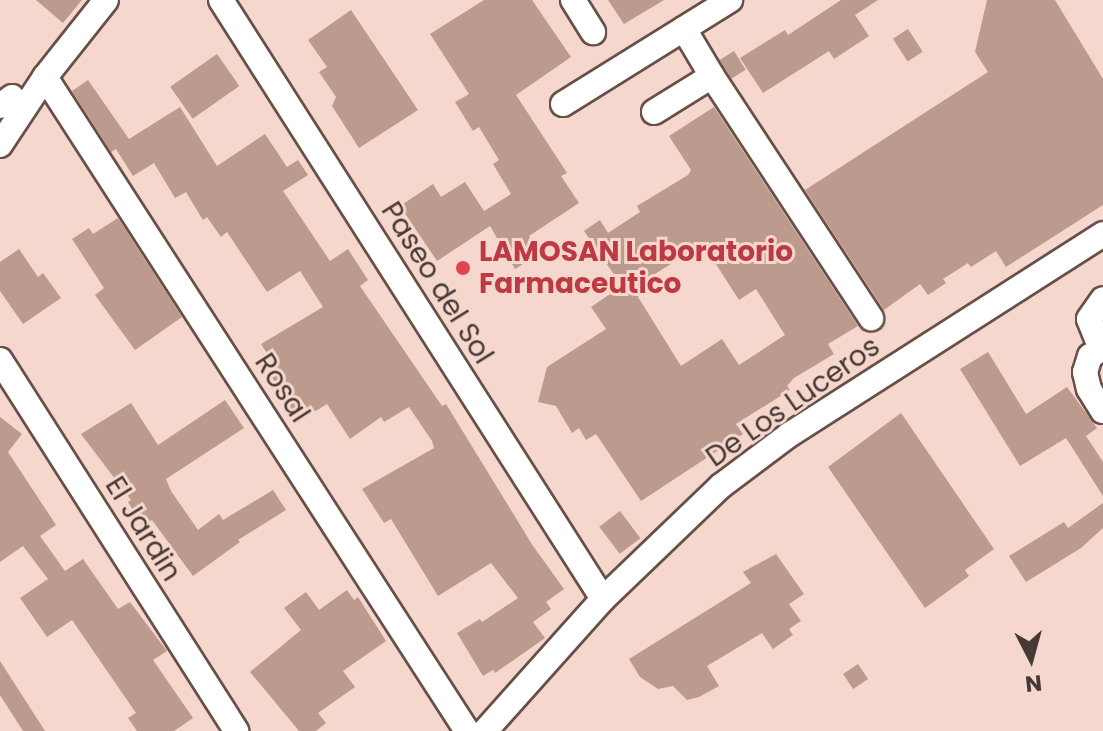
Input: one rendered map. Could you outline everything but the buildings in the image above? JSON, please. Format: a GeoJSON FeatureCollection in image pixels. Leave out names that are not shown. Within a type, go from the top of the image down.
{"type":"FeatureCollection","features":[{"type":"Feature","properties":{"kind":"street"},"geometry":{"type":"LineString","coordinates":[[0,145],[45,77],[106,0]]}},
{"type":"Feature","properties":{"kind":"street","name":"Paseo del Sol"},"geometry":{"type":"LineString","coordinates":[[221,0],[603,599]]}},
{"type":"Feature","properties":{"kind":"street"},"geometry":{"type":"LineString","coordinates":[[573,0],[593,32]]}},
{"type":"Feature","properties":{"kind":"street"},"geometry":{"type":"LineString","coordinates":[[563,104],[730,0]]}},
{"type":"Feature","properties":{"kind":"street"},"geometry":{"type":"LineString","coordinates":[[684,29],[871,318]]}},
{"type":"Feature","properties":{"kind":"street"},"geometry":{"type":"LineString","coordinates":[[654,112],[712,76]]}},
{"type":"Feature","properties":{"kind":"street","name":"Rosal"},"geometry":{"type":"LineString","coordinates":[[45,77],[467,731]]}},
{"type":"Feature","properties":{"kind":"street","name":"De Los Luceros"},"geometry":{"type":"LineString","coordinates":[[485,731],[603,599],[721,486],[789,435],[1103,234]]}},
{"type":"Feature","properties":{"kind":"street"},"geometry":{"type":"LineString","coordinates":[[1103,299],[1089,319],[1102,349],[1090,356],[1085,372],[1089,389],[1103,411]]}},
{"type":"Feature","properties":{"kind":"street","name":"El Jardin"},"geometry":{"type":"LineString","coordinates":[[0,360],[236,731]]}},
{"type":"Feature","properties":{"kind":"place","name":"LAMOSAN Laboratorio Farmaceutico"},"geometry":{"type":"Point","coordinates":[463,268]}}]}
